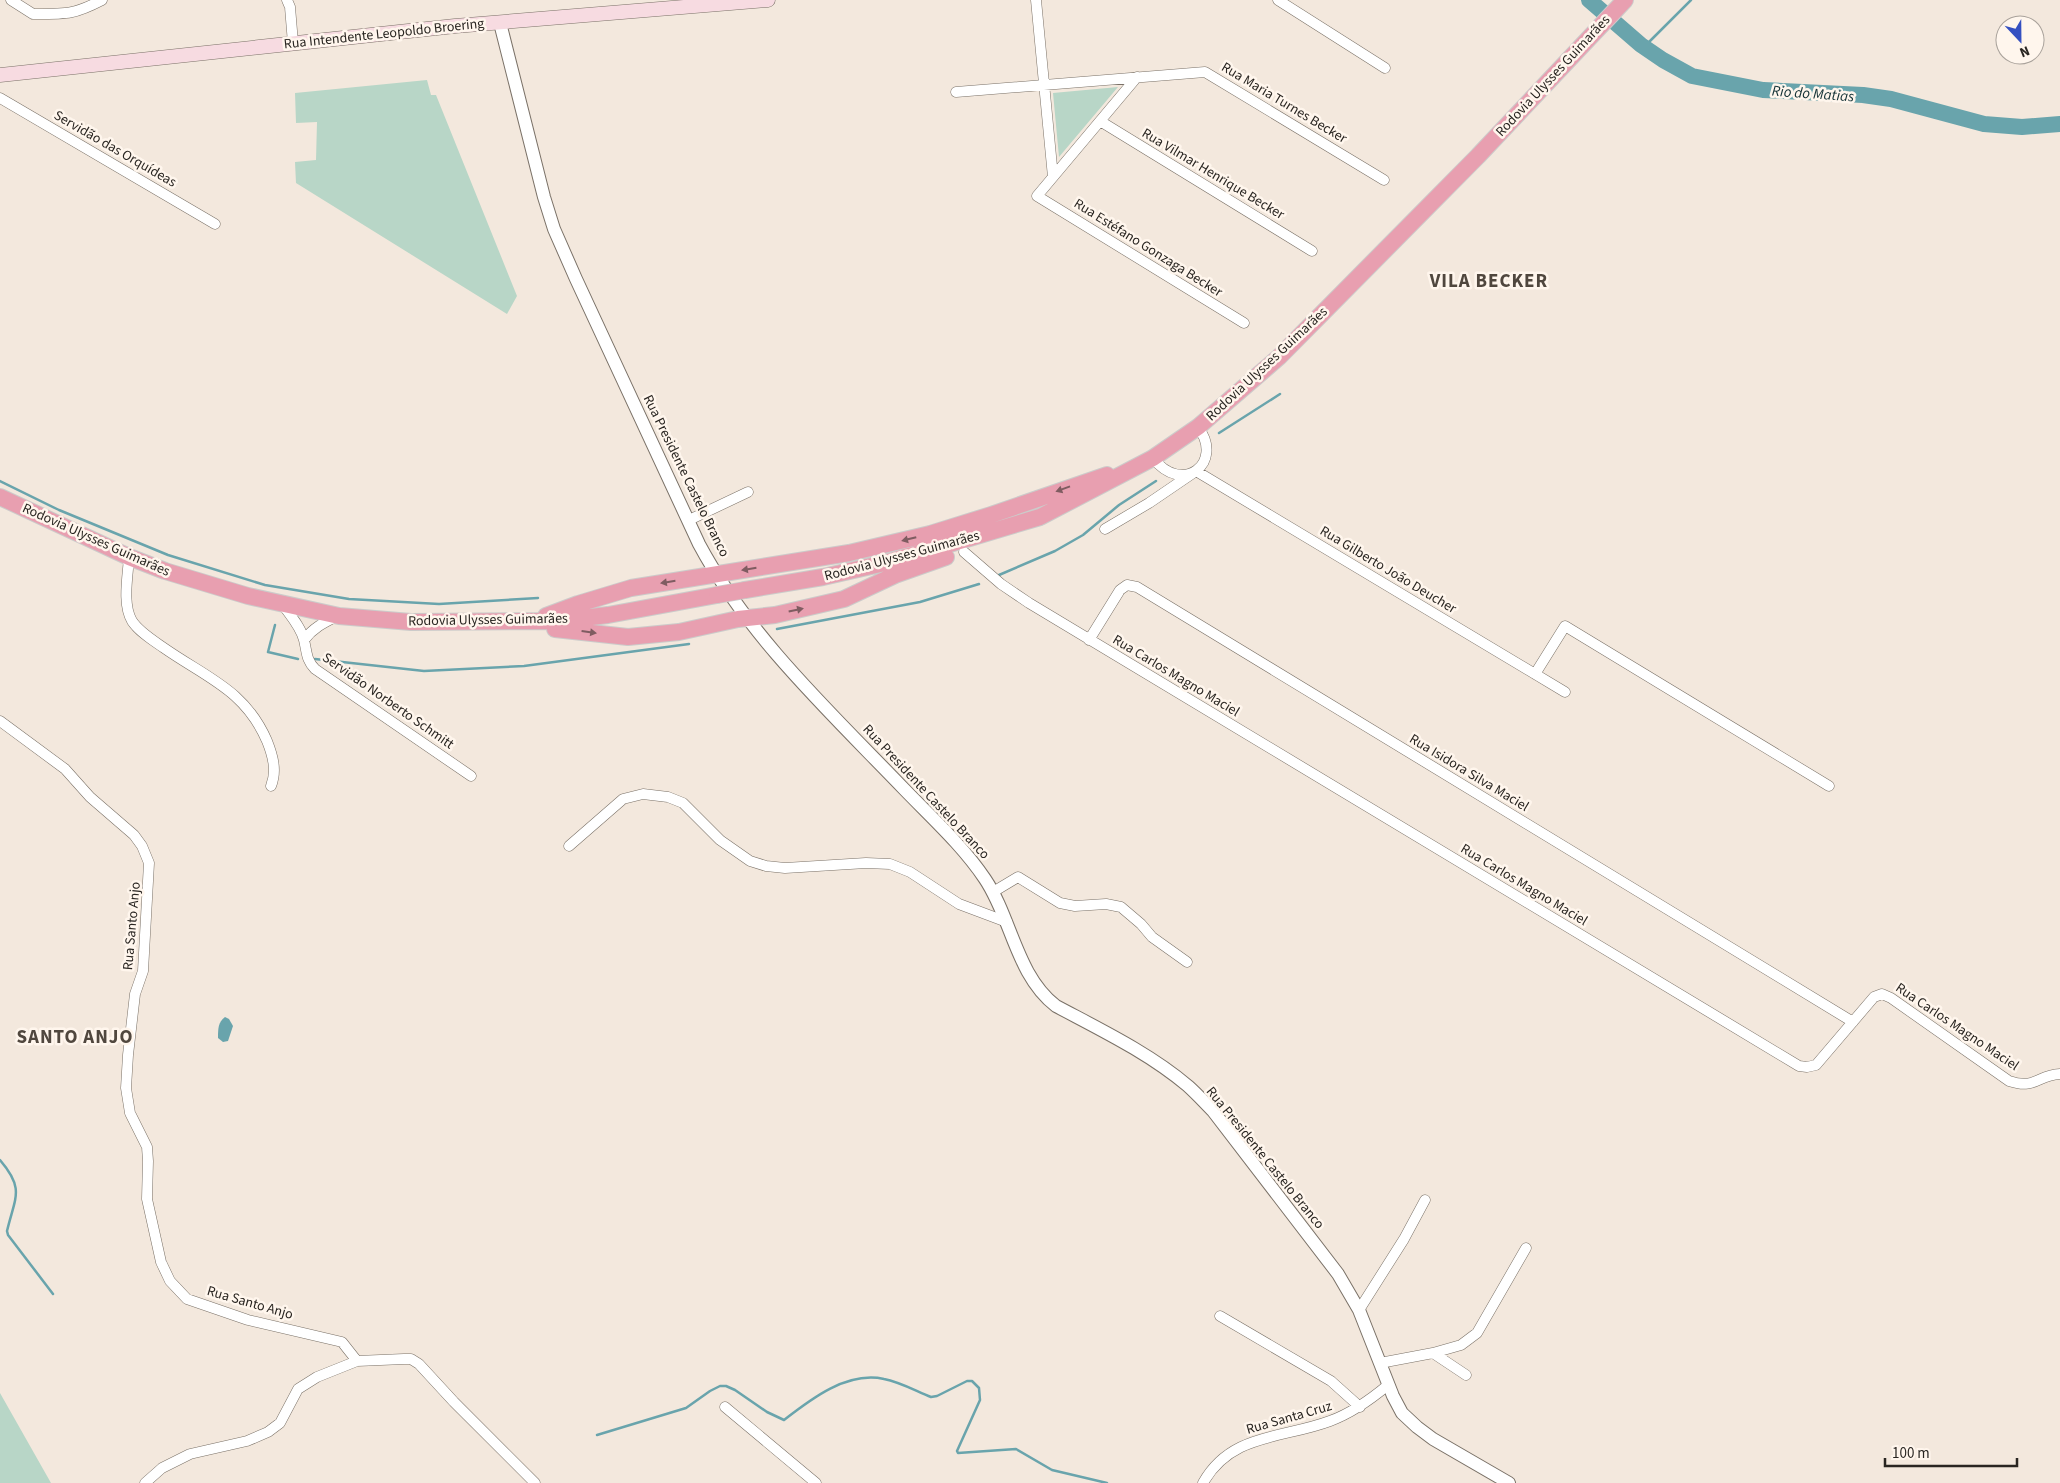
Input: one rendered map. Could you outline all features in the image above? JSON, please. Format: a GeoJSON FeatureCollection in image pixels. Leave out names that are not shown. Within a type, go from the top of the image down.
{"type":"FeatureCollection","features":[{"type":"Feature","properties":{"kind":"highway","name":"Rodovia Ulysses Guimarães"},"geometry":{"type":"LineString","coordinates":[[0,497],[129,557],[209,585],[283,605],[339,616],[411,622],[533,622],[608,615],[823,577],[889,562],[1040,518],[1148,461],[1198,427],[1279,357],[1478,156],[1625,0]]}},
{"type":"Feature","properties":{"kind":"highway"},"geometry":{"type":"LineString","coordinates":[[533,622],[618,591],[849,553],[930,534],[1148,461]]}},
{"type":"Feature","properties":{"kind":"highway"},"geometry":{"type":"LineString","coordinates":[[471,621],[516,630],[564,628],[628,637],[679,632],[748,618],[775,615],[844,599],[894,575],[964,552],[1040,518]]}},
{"type":"Feature","properties":{"kind":"main road","name":"Rua Intendente Leopoldo Broering"},"geometry":{"type":"LineString","coordinates":[[0,75],[455,26],[768,0]]}},
{"type":"Feature","properties":{"kind":"street"},"geometry":{"type":"LineString","coordinates":[[11,0],[32,14],[58,14],[81,11],[102,0]]}},
{"type":"Feature","properties":{"kind":"street"},"geometry":{"type":"LineString","coordinates":[[287,0],[291,15],[293,43]]}},
{"type":"Feature","properties":{"kind":"street"},"geometry":{"type":"LineString","coordinates":[[1036,0],[1052,177]]}},
{"type":"Feature","properties":{"kind":"street"},"geometry":{"type":"LineString","coordinates":[[1278,0],[1385,68]]}},
{"type":"Feature","properties":{"kind":"street","name":"Rua Presidente Castelo Branco"},"geometry":{"type":"LineString","coordinates":[[500,23],[544,197],[554,229],[576,280],[716,574],[748,618],[828,710],[968,856],[992,892],[1029,975],[1044,997],[1056,1006],[1165,1068],[1190,1087],[1212,1111],[1338,1274],[1359,1310],[1388,1384],[1400,1409],[1417,1427],[1433,1439],[1509,1483]]}},
{"type":"Feature","properties":{"kind":"street","name":"Rua Maria Turnes Becker"},"geometry":{"type":"LineString","coordinates":[[956,92],[1205,72],[1384,180]]}},
{"type":"Feature","properties":{"kind":"street"},"geometry":{"type":"LineString","coordinates":[[1052,177],[1137,77]]}},
{"type":"Feature","properties":{"kind":"street","name":"Servidão das Orquídeas"},"geometry":{"type":"LineString","coordinates":[[0,98],[215,224]]}},
{"type":"Feature","properties":{"kind":"street","name":"Rua Vilmar Henrique Becker"},"geometry":{"type":"LineString","coordinates":[[1100,121],[1312,251]]}},
{"type":"Feature","properties":{"kind":"street","name":"Rua Estéfano Gonzaga Becker"},"geometry":{"type":"LineString","coordinates":[[1052,177],[1037,196],[1244,323]]}},
{"type":"Feature","properties":{"kind":"street"},"geometry":{"type":"LineString","coordinates":[[1105,529],[1149,503],[1196,470],[1206,456],[1206,444],[1198,427]]}},
{"type":"Feature","properties":{"kind":"street"},"geometry":{"type":"LineString","coordinates":[[1148,461],[1173,474],[1187,474],[1196,470]]}},
{"type":"Feature","properties":{"kind":"street","name":"Rua Gilberto João Deucher"},"geometry":{"type":"LineString","coordinates":[[1196,470],[1565,692]]}},
{"type":"Feature","properties":{"kind":"street"},"geometry":{"type":"LineString","coordinates":[[689,520],[748,492]]}},
{"type":"Feature","properties":{"kind":"street","name":"Rua Carlos Magno Maciel"},"geometry":{"type":"LineString","coordinates":[[964,552],[1001,584],[1089,640],[1799,1066],[1816,1065],[1874,997],[1882,994],[1891,998],[2009,1081],[2020,1085],[2030,1085],[2060,1074]]}},
{"type":"Feature","properties":{"kind":"street"},"geometry":{"type":"LineString","coordinates":[[129,557],[128,606],[132,622],[159,644],[216,681],[244,702],[255,718],[271,750],[274,767],[271,786]]}},
{"type":"Feature","properties":{"kind":"street","name":"Rua Isidora Silva Maciel"},"geometry":{"type":"LineString","coordinates":[[1089,640],[1120,590],[1127,586],[1137,587],[1853,1022]]}},
{"type":"Feature","properties":{"kind":"street","name":"Servidão Norberto Schmitt"},"geometry":{"type":"LineString","coordinates":[[283,605],[304,640],[306,657],[315,669],[471,776]]}},
{"type":"Feature","properties":{"kind":"street"},"geometry":{"type":"LineString","coordinates":[[304,640],[318,626],[339,616]]}},
{"type":"Feature","properties":{"kind":"street"},"geometry":{"type":"LineString","coordinates":[[1535,674],[1565,626],[1829,786]]}},
{"type":"Feature","properties":{"kind":"street","name":"Rua Santo Anjo"},"geometry":{"type":"LineString","coordinates":[[0,721],[65,769],[90,796],[138,840],[149,863],[142,971],[135,994],[126,1088],[130,1113],[147,1147],[147,1199],[161,1262],[170,1281],[187,1299],[248,1320],[338,1340],[348,1348],[358,1361]]}},
{"type":"Feature","properties":{"kind":"street"},"geometry":{"type":"LineString","coordinates":[[569,846],[623,799],[643,794],[668,797],[683,803],[720,840],[750,861],[766,866],[785,868],[866,863],[890,864],[910,872],[959,904],[1007,922]]}},
{"type":"Feature","properties":{"kind":"street"},"geometry":{"type":"LineString","coordinates":[[992,892],[1018,877],[1060,903],[1075,906],[1115,905],[1130,913],[1152,937],[1187,962]]}},
{"type":"Feature","properties":{"kind":"street"},"geometry":{"type":"LineString","coordinates":[[1359,1310],[1404,1238],[1425,1200]]}},
{"type":"Feature","properties":{"kind":"street"},"geometry":{"type":"LineString","coordinates":[[1380,1363],[1461,1346],[1477,1333],[1526,1248]]}},
{"type":"Feature","properties":{"kind":"street"},"geometry":{"type":"LineString","coordinates":[[1220,1316],[1331,1381],[1360,1407]]}},
{"type":"Feature","properties":{"kind":"street"},"geometry":{"type":"LineString","coordinates":[[1433,1353],[1466,1375]]}},
{"type":"Feature","properties":{"kind":"street"},"geometry":{"type":"LineString","coordinates":[[145,1483],[162,1468],[190,1454],[247,1441],[268,1432],[280,1423],[295,1392],[301,1386],[358,1361],[408,1359],[416,1362],[535,1483]]}},
{"type":"Feature","properties":{"kind":"street","name":"Rua Santa Cruz"},"geometry":{"type":"LineString","coordinates":[[1203,1483],[1215,1465],[1238,1448],[1262,1438],[1329,1421],[1360,1407],[1388,1384]]}},
{"type":"Feature","properties":{"kind":"street"},"geometry":{"type":"LineString","coordinates":[[725,1407],[816,1483]]}},
{"type":"Feature","properties":{"kind":"green space"},"geometry":{"type":"Polygon","coordinates":[[[427,80],[431,95],[436,95],[517,296],[507,314],[296,183],[295,162],[316,160],[317,122],[296,123],[295,93],[427,80]]]}},
{"type":"Feature","properties":{"kind":"green space"},"geometry":{"type":"Polygon","coordinates":[[[1118,87],[1059,157],[1053,93],[1118,87]]]}},
{"type":"Feature","properties":{"kind":"green space"},"geometry":{"type":"Polygon","coordinates":[[[0,1393],[51,1483],[0,1483],[0,1393]]]}},
{"type":"Feature","properties":{"kind":"water"},"geometry":{"type":"Polygon","coordinates":[[[225,1017],[229,1019],[233,1026],[228,1041],[223,1042],[218,1038],[218,1032],[220,1023],[225,1017]]]}},
{"type":"Feature","properties":{"kind":"waterway","name":"Rio do Matias"},"geometry":{"type":"LineString","coordinates":[[1589,0],[1641,45],[1692,76],[1763,90],[1863,95],[1891,99],[1984,124],[2022,127],[2060,124]]}},
{"type":"Feature","properties":{"kind":"waterway"},"geometry":{"type":"LineString","coordinates":[[1641,45],[1649,42],[1691,0]]}},
{"type":"Feature","properties":{"kind":"waterway"},"geometry":{"type":"LineString","coordinates":[[1219,433],[1280,394]]}},
{"type":"Feature","properties":{"kind":"waterway"},"geometry":{"type":"LineString","coordinates":[[0,481],[59,510],[168,555],[265,585],[349,599],[439,604],[538,598]]}},
{"type":"Feature","properties":{"kind":"waterway"},"geometry":{"type":"LineString","coordinates":[[999,575],[1055,551],[1083,535],[1119,505],[1156,481]]}},
{"type":"Feature","properties":{"kind":"waterway"},"geometry":{"type":"LineString","coordinates":[[777,629],[920,602],[979,584]]}},
{"type":"Feature","properties":{"kind":"waterway"},"geometry":{"type":"LineString","coordinates":[[275,625],[268,652],[298,659]]}},
{"type":"Feature","properties":{"kind":"waterway"},"geometry":{"type":"LineString","coordinates":[[315,659],[424,671],[524,666],[689,644]]}},
{"type":"Feature","properties":{"kind":"waterway"},"geometry":{"type":"LineString","coordinates":[[0,1160],[13,1179],[16,1194],[7,1231],[8,1235],[53,1294]]}},
{"type":"Feature","properties":{"kind":"waterway"},"geometry":{"type":"LineString","coordinates":[[597,1435],[686,1408],[720,1386],[726,1386],[735,1390],[767,1412],[784,1420],[830,1389],[857,1379],[890,1380],[931,1397],[937,1396],[967,1381],[972,1381],[979,1388],[980,1400],[957,1451],[958,1453],[1016,1449],[1052,1470],[1107,1483]]}},
{"type":"Feature","properties":{"kind":"district","name":"VILA BECKER"},"geometry":{"type":"Point","coordinates":[1489,281]}},
{"type":"Feature","properties":{"kind":"district","name":"SANTO ANJO"},"geometry":{"type":"Point","coordinates":[75,1037]}}]}
